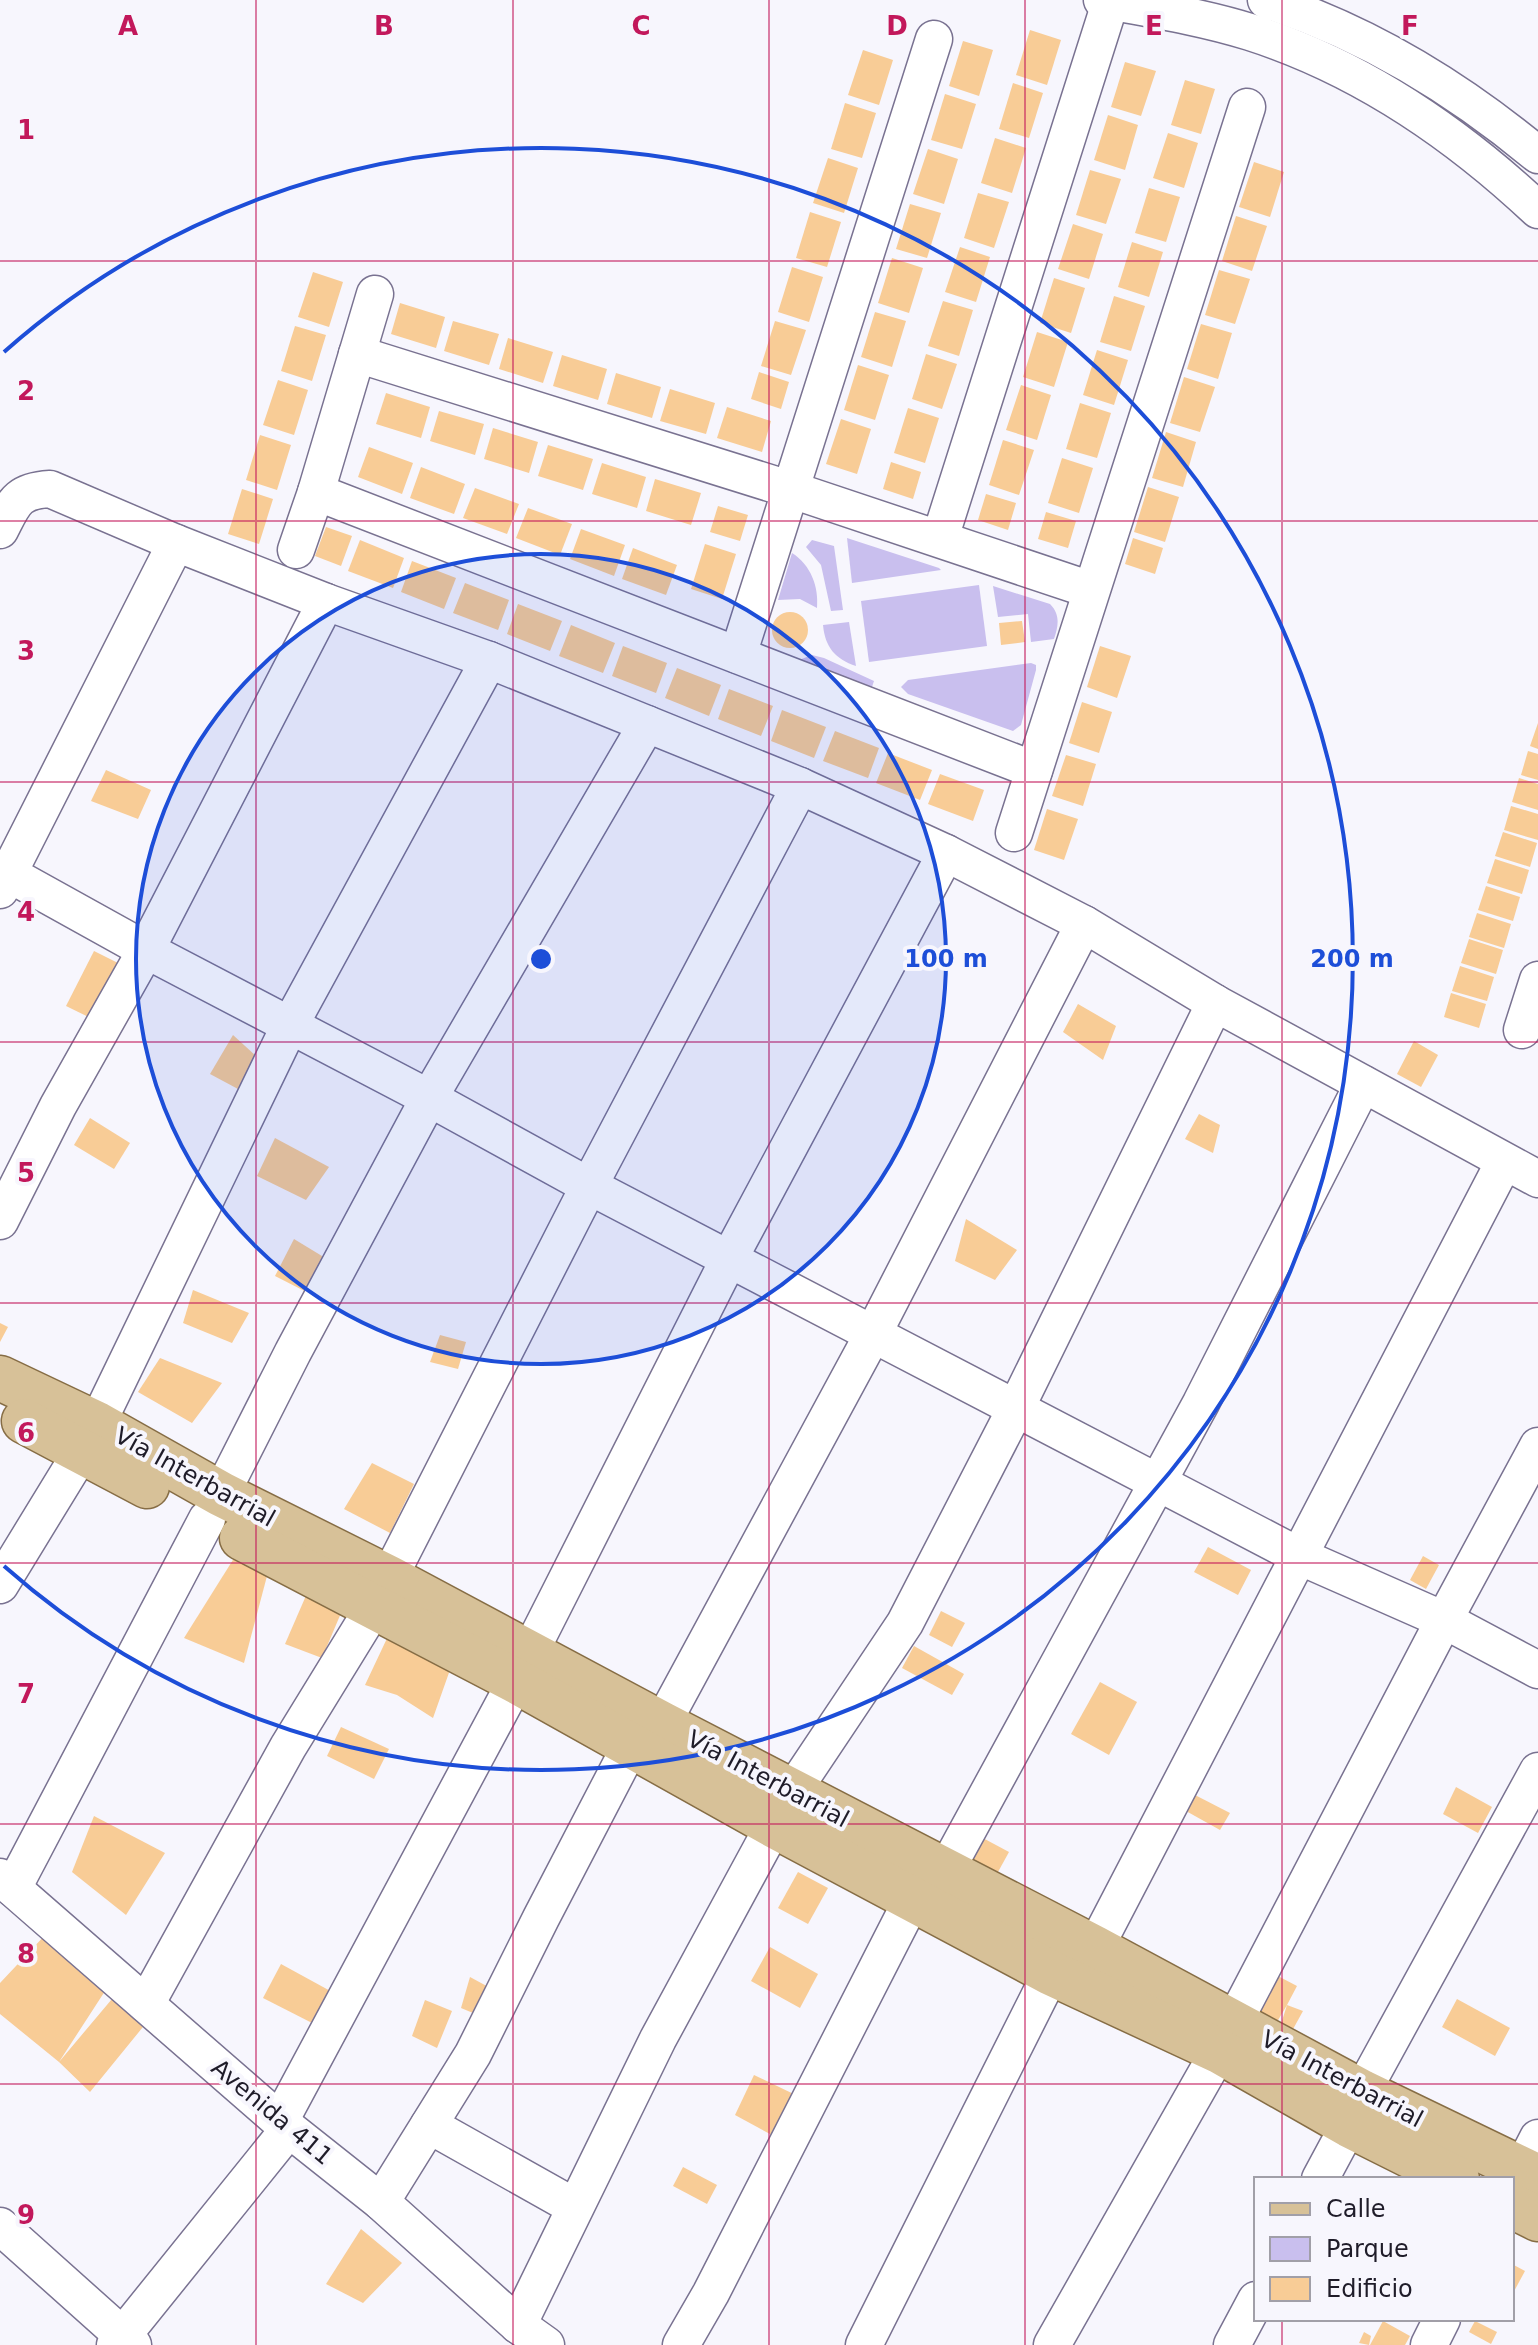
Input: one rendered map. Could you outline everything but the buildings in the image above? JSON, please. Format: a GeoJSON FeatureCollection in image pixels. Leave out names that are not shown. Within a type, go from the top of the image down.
{"type":"FeatureCollection","features":[{"type":"Feature","properties":{"kind":"main road","name":"Vía Interbarrial"},"geometry":{"type":"LineString","coordinates":[[0,1378],[89,1437],[214,1507],[523,1667],[929,1885],[1095,1948],[1226,2036],[1355,2108],[1454,2177]]}},
{"type":"Feature","properties":{"kind":"main road","name":"Vía Interbarrial"},"geometry":{"type":"LineString","coordinates":[[0,1409],[89,1437]]}},
{"type":"Feature","properties":{"kind":"main road","name":"Vía Interbarrial"},"geometry":{"type":"LineString","coordinates":[[929,1885],[1051,1973],[1226,2036]]}},
{"type":"Feature","properties":{"kind":"main road","name":"Vía Interbarrial"},"geometry":{"type":"LineString","coordinates":[[1355,2108],[1527,2172],[1538,2219]]}},
{"type":"Feature","properties":{"kind":"street"},"geometry":{"type":"LineString","coordinates":[[940,538],[1107,0],[1250,32],[1344,71],[1440,127],[1474,152],[1538,210]]}},
{"type":"Feature","properties":{"kind":"street"},"geometry":{"type":"LineString","coordinates":[[1266,0],[1335,25],[1385,49],[1456,93],[1538,155]]}},
{"type":"Feature","properties":{"kind":"street"},"geometry":{"type":"LineString","coordinates":[[738,655],[934,39]]}},
{"type":"Feature","properties":{"kind":"street"},"geometry":{"type":"LineString","coordinates":[[1014,833],[1247,107]]}},
{"type":"Feature","properties":{"kind":"street"},"geometry":{"type":"LineString","coordinates":[[296,550],[375,294]]}},
{"type":"Feature","properties":{"kind":"street"},"geometry":{"type":"LineString","coordinates":[[357,354],[792,490],[1091,590]]}},
{"type":"Feature","properties":{"kind":"street"},"geometry":{"type":"LineString","coordinates":[[0,530],[16,499],[30,490],[50,489],[176,543],[326,602],[489,660],[800,786],[946,853],[1084,924],[1215,1003],[1538,1179]]}},
{"type":"Feature","properties":{"kind":"street"},"geometry":{"type":"LineString","coordinates":[[316,492],[1034,770]]}},
{"type":"Feature","properties":{"kind":"street"},"geometry":{"type":"LineString","coordinates":[[176,543],[3,878],[290,1025],[589,1186],[1301,1557],[1444,1620],[1538,1670]]}},
{"type":"Feature","properties":{"kind":"street"},"geometry":{"type":"LineString","coordinates":[[0,1221],[58,1106],[146,950],[326,602]]}},
{"type":"Feature","properties":{"kind":"street"},"geometry":{"type":"LineString","coordinates":[[0,1585],[89,1437],[290,1025],[489,660]]}},
{"type":"Feature","properties":{"kind":"street"},"geometry":{"type":"LineString","coordinates":[[6,1882],[214,1507],[429,1098],[647,724]]}},
{"type":"Feature","properties":{"kind":"street"},"geometry":{"type":"LineString","coordinates":[[146,2004],[288,1747],[382,1593],[589,1186],[800,786]]}},
{"type":"Feature","properties":{"kind":"street"},"geometry":{"type":"LineString","coordinates":[[0,2226],[124,2342],[284,2125],[523,1667],[729,1259],[946,853]]}},
{"type":"Feature","properties":{"kind":"street"},"geometry":{"type":"LineString","coordinates":[[381,2202],[473,2054],[541,1918],[873,1334],[1084,924]]}},
{"type":"Feature","properties":{"kind":"street"},"geometry":{"type":"LineString","coordinates":[[1522,1030],[1538,980]]}},
{"type":"Feature","properties":{"kind":"street"},"geometry":{"type":"LineString","coordinates":[[532,2335],[575,2207],[658,2039],[784,1809],[905,1623],[1016,1408],[1215,1003]]}},
{"type":"Feature","properties":{"kind":"street"},"geometry":{"type":"LineString","coordinates":[[681,2345],[929,1885],[1201,1403],[1363,1084]]}},
{"type":"Feature","properties":{"kind":"street"},"geometry":{"type":"LineString","coordinates":[[1095,1948],[1504,1162]]}},
{"type":"Feature","properties":{"kind":"street"},"geometry":{"type":"LineString","coordinates":[[1052,2345],[1226,2036],[1538,1446]]}},
{"type":"Feature","properties":{"kind":"street"},"geometry":{"type":"LineString","coordinates":[[1321,2177],[1355,2108],[1538,1771]]}},
{"type":"Feature","properties":{"kind":"street","name":"Avenida 411"},"geometry":{"type":"LineString","coordinates":[[6,1882],[284,2125],[381,2202],[532,2335]]}},
{"type":"Feature","properties":{"kind":"street"},"geometry":{"type":"LineString","coordinates":[[864,2345],[1051,1973]]}},
{"type":"Feature","properties":{"kind":"street"},"geometry":{"type":"LineString","coordinates":[[429,2125],[575,2207]]}},
{"type":"Feature","properties":{"kind":"street"},"geometry":{"type":"LineString","coordinates":[[1232,2345],[1254,2304]]}},
{"type":"Feature","properties":{"kind":"street"},"geometry":{"type":"LineString","coordinates":[[1429,2345],[1441,2321]]}},
{"type":"Feature","properties":{"kind":"green space"},"geometry":{"type":"Polygon","coordinates":[[[847,538],[939,568],[941,570],[852,583],[847,538]]]}},
{"type":"Feature","properties":{"kind":"green space"},"geometry":{"type":"Polygon","coordinates":[[[812,540],[834,546],[843,610],[831,611],[821,565],[806,547],[812,540]]]}},
{"type":"Feature","properties":{"kind":"green space"},"geometry":{"type":"Polygon","coordinates":[[[792,553],[812,577],[817,592],[817,608],[800,599],[778,600],[792,553]]]}},
{"type":"Feature","properties":{"kind":"green space"},"geometry":{"type":"Polygon","coordinates":[[[979,585],[987,646],[869,662],[861,601],[979,585]]]}},
{"type":"Feature","properties":{"kind":"green space"},"geometry":{"type":"Polygon","coordinates":[[[993,586],[1050,604],[1057,617],[1054,639],[1031,642],[1028,614],[998,617],[993,586]]]}},
{"type":"Feature","properties":{"kind":"green space"},"geometry":{"type":"Polygon","coordinates":[[[849,622],[856,666],[832,651],[824,633],[823,625],[849,622]]]}},
{"type":"Feature","properties":{"kind":"green space"},"geometry":{"type":"Polygon","coordinates":[[[812,655],[874,681],[871,690],[799,660],[812,655]]]}},
{"type":"Feature","properties":{"kind":"green space"},"geometry":{"type":"Polygon","coordinates":[[[1031,663],[1036,665],[1036,670],[1021,725],[1013,731],[908,694],[901,687],[908,680],[1031,663]]]}}]}
